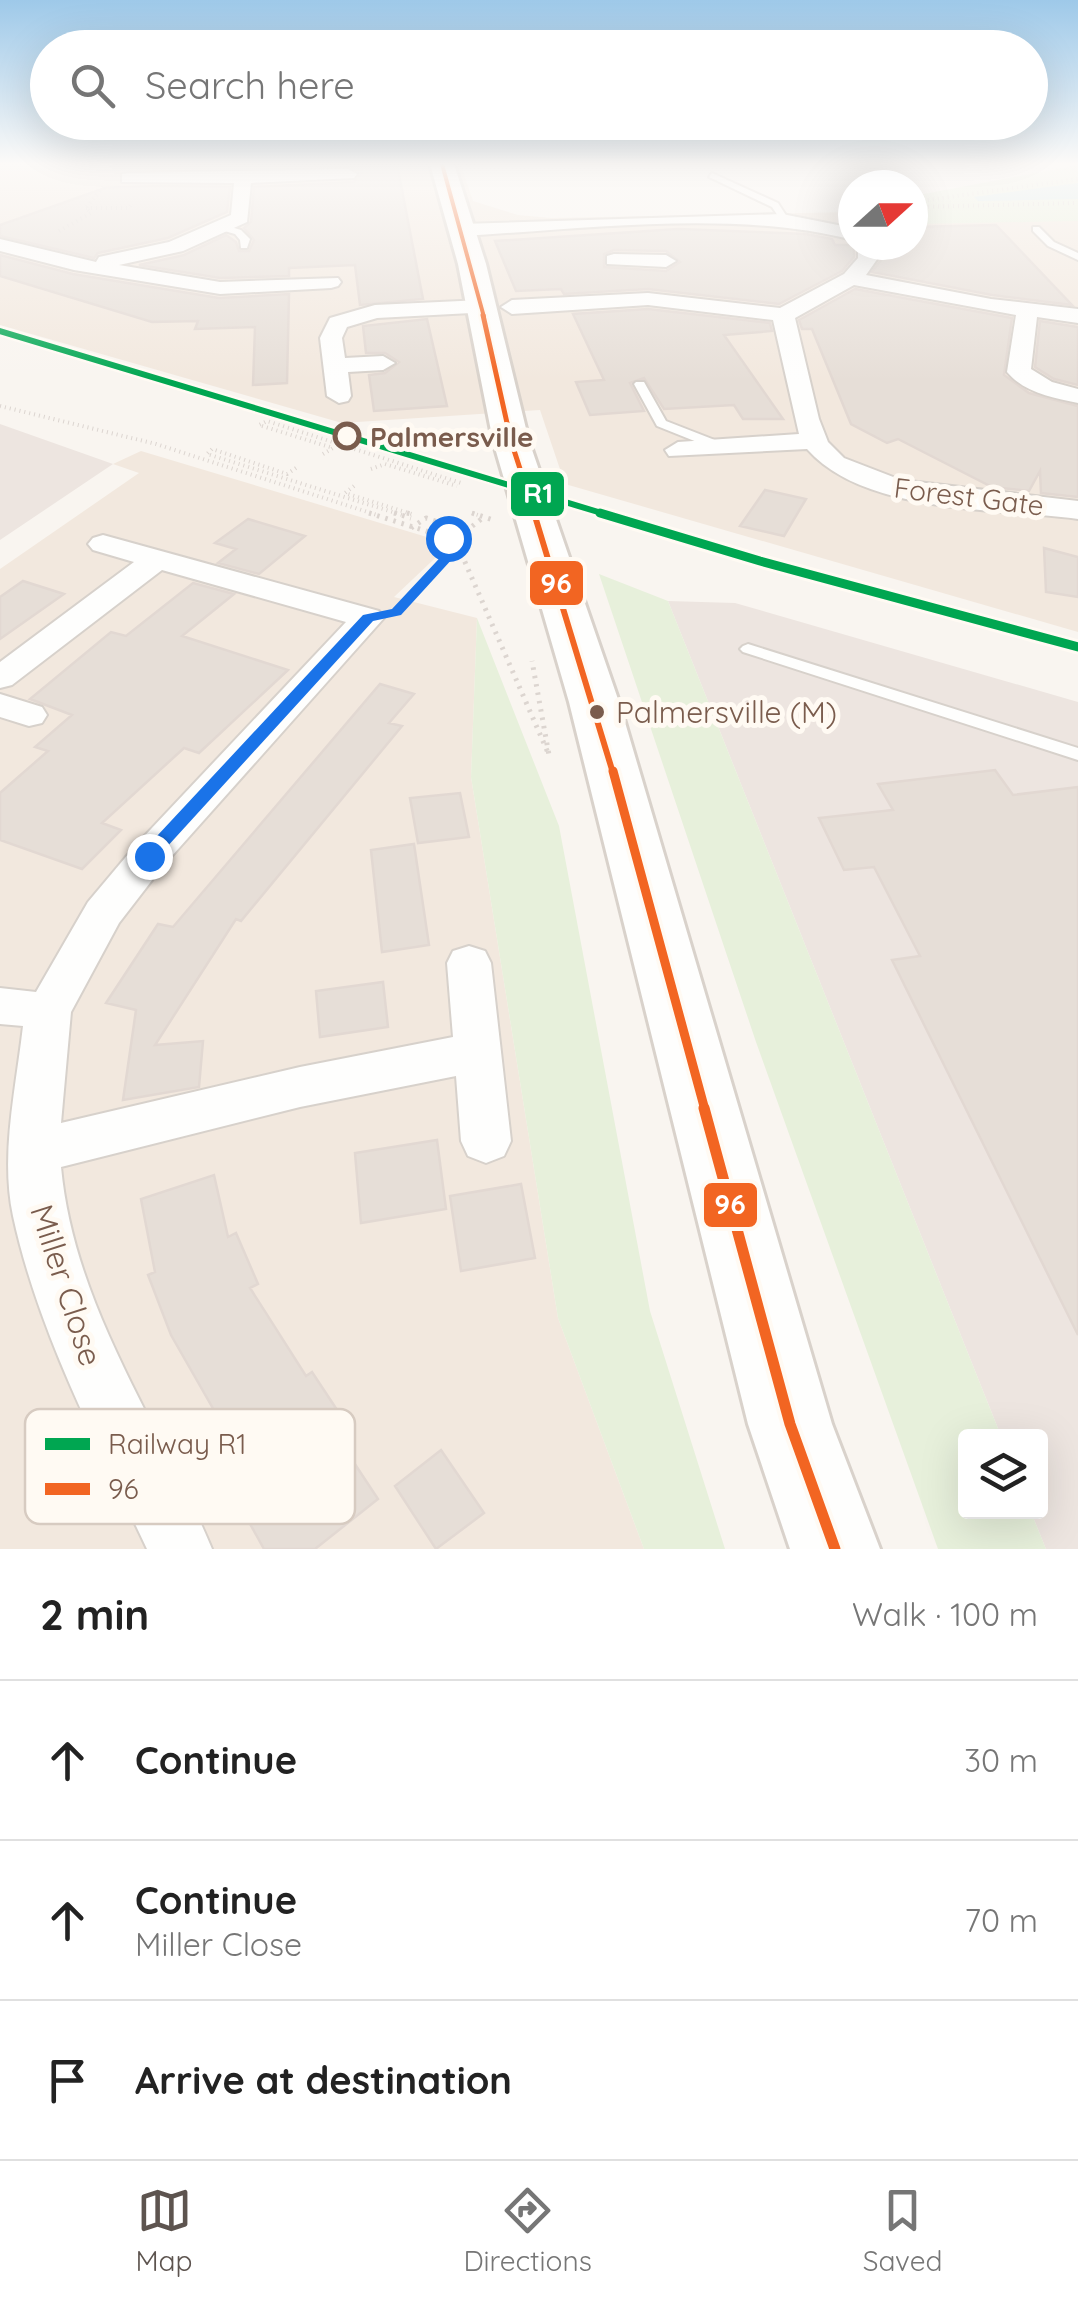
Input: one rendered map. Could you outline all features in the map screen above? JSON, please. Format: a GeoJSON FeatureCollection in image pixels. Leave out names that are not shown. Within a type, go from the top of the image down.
{"type":"FeatureCollection","features":[{"type":"Feature","properties":{"kind":"main road"},"geometry":{"type":"LineString","coordinates":[[465,236],[497,307],[511,442],[546,627],[594,702],[790,1424],[835,1549]]}},
{"type":"Feature","properties":{"kind":"street"},"geometry":{"type":"LineString","coordinates":[[74,264],[137,257],[199,236]]}},
{"type":"Feature","properties":{"kind":"street"},"geometry":{"type":"LineString","coordinates":[[0,245],[74,264],[220,288],[331,282]]}},
{"type":"Feature","properties":{"kind":"street"},"geometry":{"type":"LineString","coordinates":[[614,260],[667,257],[665,300]]}},
{"type":"Feature","properties":{"kind":"street"},"geometry":{"type":"LineString","coordinates":[[339,396],[332,338],[338,323],[352,316],[497,307],[570,310],[665,300],[784,315],[852,278],[866,260]]}},
{"type":"Feature","properties":{"kind":"street"},"geometry":{"type":"LineString","coordinates":[[852,278],[1027,311],[1078,316]]}},
{"type":"Feature","properties":{"kind":"street"},"geometry":{"type":"LineString","coordinates":[[1027,311],[1019,372],[1043,388],[1078,396]]}},
{"type":"Feature","properties":{"kind":"street"},"geometry":{"type":"LineString","coordinates":[[678,450],[714,436],[815,441],[784,328],[784,315]]}},
{"type":"Feature","properties":{"kind":"street"},"geometry":{"type":"LineString","coordinates":[[335,366],[383,363]]}},
{"type":"Feature","properties":{"kind":"street","name":"Forest Gate"},"geometry":{"type":"LineString","coordinates":[[815,441],[835,464],[885,486],[1078,510]]}},
{"type":"Feature","properties":{"kind":"street"},"geometry":{"type":"LineString","coordinates":[[103,544],[368,618]]}},
{"type":"Feature","properties":{"kind":"street"},"geometry":{"type":"LineString","coordinates":[[0,678],[157,559]]}},
{"type":"Feature","properties":{"kind":"street","name":"Miller Close"},"geometry":{"type":"LineString","coordinates":[[112,1409],[84,1351],[39,1215],[26,1154],[48,1011],[103,913],[149,856],[368,618]]}},
{"type":"Feature","properties":{"kind":"street"},"geometry":{"type":"LineString","coordinates":[[469,963],[486,1141]]}},
{"type":"Feature","properties":{"kind":"street"},"geometry":{"type":"LineString","coordinates":[[0,1006],[48,1011]]}},
{"type":"Feature","properties":{"kind":"street"},"geometry":{"type":"LineString","coordinates":[[26,1154],[300,1087],[477,1052]]}},
{"type":"Feature","properties":{"kind":"street","name":"Miller Close"},"geometry":{"type":"LineString","coordinates":[[168,1524],[180,1549]]}},
{"type":"Feature","properties":{"kind":"lane"},"geometry":{"type":"LineString","coordinates":[[242,236],[244,246]]}},
{"type":"Feature","properties":{"kind":"lane"},"geometry":{"type":"LineString","coordinates":[[1043,236],[1078,258]]}},
{"type":"Feature","properties":{"kind":"lane"},"geometry":{"type":"LineString","coordinates":[[640,384],[661,422],[714,436]]}},
{"type":"Feature","properties":{"kind":"lane"},"geometry":{"type":"LineString","coordinates":[[748,650],[1078,754]]}},
{"type":"Feature","properties":{"kind":"path"},"geometry":{"type":"LineString","coordinates":[[22,251],[49,236]]}},
{"type":"Feature","properties":{"kind":"path"},"geometry":{"type":"LineString","coordinates":[[0,406],[156,444],[448,538],[458,546],[549,755],[546,627]]}},
{"type":"Feature","properties":{"kind":"path"},"geometry":{"type":"LineString","coordinates":[[323,454],[333,448],[259,425],[268,421],[459,485],[385,464],[370,469]]}},
{"type":"Feature","properties":{"kind":"path"},"geometry":{"type":"LineString","coordinates":[[296,468],[287,474],[212,449],[207,454],[413,517],[344,493],[354,486]]}},
{"type":"Feature","properties":{"kind":"path"},"geometry":{"type":"LineString","coordinates":[[412,528],[426,518],[466,531],[484,517]]}},
{"type":"Feature","properties":{"kind":"path"},"geometry":{"type":"LineString","coordinates":[[368,618],[396,612],[458,546]]}},
{"type":"Feature","properties":{"kind":"shaded area"},"geometry":{"type":"Polygon","coordinates":[[[0,236],[838,236],[838,260],[928,260],[928,236],[1078,236],[1078,632],[565,484],[540,410],[342,423],[0,325],[0,236]]]}},
{"type":"Feature","properties":{"kind":"shaded area"},"geometry":{"type":"Polygon","coordinates":[[[0,424],[113,464],[0,540],[0,424]]]}},
{"type":"Feature","properties":{"kind":"shaded area"},"geometry":{"type":"Polygon","coordinates":[[[141,451],[450,544],[394,597],[477,618],[471,777],[558,1318],[644,1549],[0,1549],[0,569],[139,473],[113,464],[141,451]]]}},
{"type":"Feature","properties":{"kind":"shaded area"},"geometry":{"type":"Polygon","coordinates":[[[668,601],[735,603],[1078,702],[1078,1549],[1046,1549],[1034,1519],[1048,1519],[1048,1429],[998,1429],[668,601]]]}},
{"type":"Feature","properties":{"kind":"green space"},"geometry":{"type":"Polygon","coordinates":[[[599,574],[668,601],[998,1429],[958,1429],[958,1519],[1034,1519],[1046,1549],[938,1549],[756,1042],[599,574]]]}},
{"type":"Feature","properties":{"kind":"green space"},"geometry":{"type":"Polygon","coordinates":[[[477,618],[559,826],[650,1311],[725,1549],[644,1549],[558,1318],[471,777],[477,618]]]}},
{"type":"Feature","properties":{"kind":"building"},"geometry":{"type":"Polygon","coordinates":[[[1,236],[172,236],[98,253],[94,258],[1,236]]]}},
{"type":"Feature","properties":{"kind":"building"},"geometry":{"type":"Polygon","coordinates":[[[223,236],[236,242],[239,251],[249,251],[254,240],[251,236],[411,236],[423,299],[360,305],[355,265],[289,268],[289,276],[220,278],[139,265],[184,255],[223,236]]]}},
{"type":"Feature","properties":{"kind":"building"},"geometry":{"type":"Polygon","coordinates":[[[567,236],[818,236],[832,239],[838,245],[838,260],[851,260],[842,271],[779,304],[648,289],[564,294],[561,289],[516,291],[495,241],[567,236]],[[614,250],[604,254],[604,267],[666,271],[680,262],[666,251],[614,250]]]}},
{"type":"Feature","properties":{"kind":"building"},"geometry":{"type":"Polygon","coordinates":[[[928,236],[1007,236],[1072,305],[992,295],[872,272],[881,260],[928,260],[928,236]]]}},
{"type":"Feature","properties":{"kind":"building"},"geometry":{"type":"Polygon","coordinates":[[[0,255],[73,274],[219,298],[289,294],[287,383],[253,385],[255,327],[195,329],[198,321],[152,322],[0,276],[0,255]]]}},
{"type":"Feature","properties":{"kind":"building"},"geometry":{"type":"Polygon","coordinates":[[[855,289],[1012,318],[1004,375],[1029,393],[1078,406],[1078,497],[1041,493],[1040,471],[1029,491],[992,487],[898,439],[887,443],[851,424],[812,329],[802,329],[799,320],[855,289]]]}},
{"type":"Feature","properties":{"kind":"building"},"geometry":{"type":"Polygon","coordinates":[[[648,309],[770,323],[772,331],[724,335],[783,419],[743,419],[734,405],[664,409],[644,378],[630,383],[644,411],[590,415],[576,382],[604,380],[573,314],[648,309]]]}},
{"type":"Feature","properties":{"kind":"building"},"geometry":{"type":"Polygon","coordinates":[[[427,319],[447,406],[374,411],[369,375],[385,373],[399,362],[385,353],[366,353],[363,326],[427,319]]]}},
{"type":"Feature","properties":{"kind":"building"},"geometry":{"type":"Polygon","coordinates":[[[1040,321],[1078,327],[1078,385],[1054,379],[1035,367],[1040,321]]]}},
{"type":"Feature","properties":{"kind":"building"},"geometry":{"type":"Polygon","coordinates":[[[765,490],[806,499],[784,536],[740,526],[765,490]]]}},
{"type":"Feature","properties":{"kind":"building"},"geometry":{"type":"Polygon","coordinates":[[[248,519],[305,536],[259,574],[218,563],[236,549],[215,543],[248,519]]]}},
{"type":"Feature","properties":{"kind":"building"},"geometry":{"type":"Polygon","coordinates":[[[1044,548],[1078,557],[1078,597],[1046,592],[1044,548]]]}},
{"type":"Feature","properties":{"kind":"building"},"geometry":{"type":"Polygon","coordinates":[[[23,581],[64,594],[0,639],[0,597],[23,581]]]}},
{"type":"Feature","properties":{"kind":"building"},"geometry":{"type":"Polygon","coordinates":[[[193,583],[234,594],[182,636],[288,670],[199,753],[184,748],[102,823],[121,830],[82,869],[0,840],[0,793],[48,751],[35,747],[72,715],[30,699],[111,632],[126,636],[193,583]]]}},
{"type":"Feature","properties":{"kind":"building"},"geometry":{"type":"Polygon","coordinates":[[[380,684],[414,694],[389,723],[402,726],[241,921],[236,919],[155,1045],[203,1041],[199,1087],[123,1100],[136,1010],[106,1003],[158,924],[173,927],[380,684]]]}},
{"type":"Feature","properties":{"kind":"building"},"geometry":{"type":"Polygon","coordinates":[[[995,770],[1013,795],[1078,787],[1078,1335],[892,960],[920,956],[874,867],[844,870],[819,818],[893,810],[878,784],[995,770]]]}},
{"type":"Feature","properties":{"kind":"building"},"geometry":{"type":"Polygon","coordinates":[[[460,793],[469,837],[418,843],[410,798],[460,793]]]}},
{"type":"Feature","properties":{"kind":"building"},"geometry":{"type":"Polygon","coordinates":[[[414,844],[429,945],[382,952],[371,850],[414,844]]]}},
{"type":"Feature","properties":{"kind":"building"},"geometry":{"type":"Polygon","coordinates":[[[383,982],[388,1027],[320,1037],[316,991],[383,982]]]}},
{"type":"Feature","properties":{"kind":"building"},"geometry":{"type":"Polygon","coordinates":[[[437,1140],[446,1209],[361,1223],[355,1153],[437,1140]]]}},
{"type":"Feature","properties":{"kind":"building"},"geometry":{"type":"Polygon","coordinates":[[[214,1175],[228,1237],[236,1233],[258,1284],[250,1288],[306,1376],[312,1372],[336,1409],[213,1409],[171,1335],[148,1275],[155,1272],[141,1199],[214,1175]]]}},
{"type":"Feature","properties":{"kind":"building"},"geometry":{"type":"Polygon","coordinates":[[[521,1184],[535,1258],[461,1271],[450,1196],[521,1184]]]}},
{"type":"Feature","properties":{"kind":"building"},"geometry":{"type":"Polygon","coordinates":[[[441,1450],[484,1513],[436,1549],[395,1486],[441,1450]]]}},
{"type":"Feature","properties":{"kind":"building"},"geometry":{"type":"Polygon","coordinates":[[[355,1464],[378,1499],[355,1517],[355,1464]]]}},
{"type":"Feature","properties":{"kind":"building"},"geometry":{"type":"Polygon","coordinates":[[[250,1524],[346,1524],[315,1549],[264,1549],[250,1524]]]}},
{"type":"Feature","properties":{"kind":"rail line","name":"R1"},"geometry":{"type":"LineString","coordinates":[[0,331],[760,561],[1078,647]]}},
{"type":"Feature","properties":{"kind":"transit line","name":"96"},"geometry":{"type":"LineString","coordinates":[[464,236],[511,441],[594,702],[790,1424],[835,1549]]}},
{"type":"Feature","properties":{"kind":"place","name":"Palmersville"},"geometry":{"type":"Point","coordinates":[347,436]}},
{"type":"Feature","properties":{"kind":"place","name":"Palmersville (M)"},"geometry":{"type":"Point","coordinates":[597,712]}},
{"type":"Feature","properties":{"kind":"route"},"geometry":{"type":"LineString","coordinates":[[149,856],[368,618],[396,612],[458,546],[448,538]]}}]}
